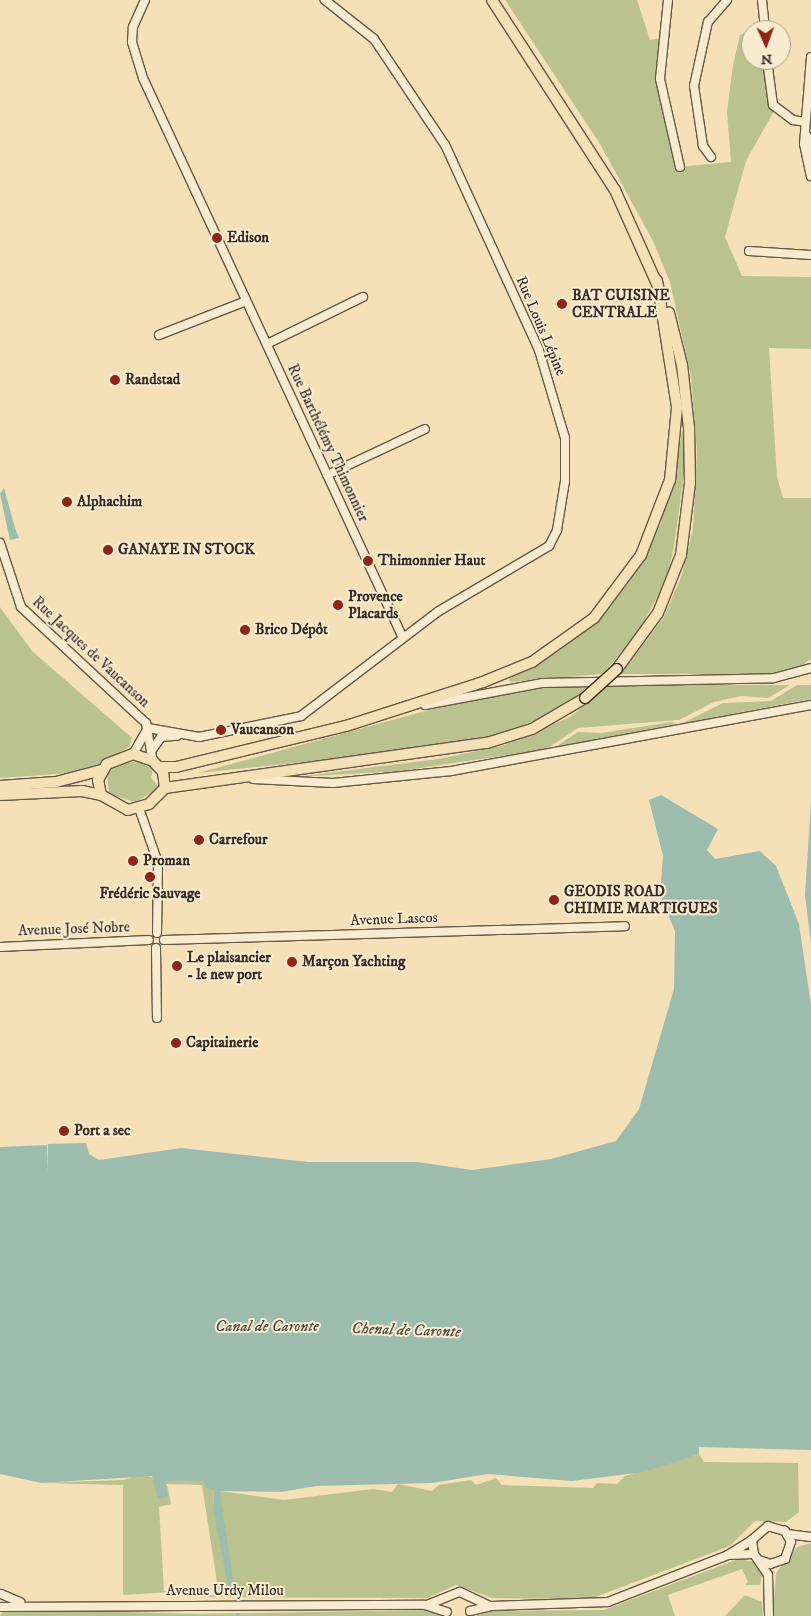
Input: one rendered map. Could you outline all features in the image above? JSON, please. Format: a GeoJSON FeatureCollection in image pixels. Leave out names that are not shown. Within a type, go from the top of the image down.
{"type":"FeatureCollection","features":[{"type":"Feature","properties":{"kind":"main road"},"geometry":{"type":"LineString","coordinates":[[0,795],[82,791],[101,795],[116,807],[139,808],[165,788],[218,777],[487,743],[532,729],[585,698],[617,669],[643,637],[669,589],[681,554],[688,506],[690,457],[684,380],[656,280],[615,190],[492,0]]}},
{"type":"Feature","properties":{"kind":"main road"},"geometry":{"type":"LineString","coordinates":[[0,786],[56,782],[102,770],[115,758],[133,754],[156,764],[176,767],[384,714],[532,662],[594,618],[635,566],[664,503],[677,428],[673,366],[656,280]]}},
{"type":"Feature","properties":{"kind":"main road"},"geometry":{"type":"LineString","coordinates":[[156,764],[165,788]]}},
{"type":"Feature","properties":{"kind":"main road"},"geometry":{"type":"LineString","coordinates":[[101,795],[102,770]]}},
{"type":"Feature","properties":{"kind":"street","name":"Rue Barthélémy Thimonnier"},"geometry":{"type":"LineString","coordinates":[[145,0],[133,26],[132,42],[143,78],[402,636]]}},
{"type":"Feature","properties":{"kind":"street","name":"Rue Louis Lépine"},"geometry":{"type":"LineString","coordinates":[[325,0],[374,39],[445,145],[539,350],[565,438],[565,481],[557,530],[549,546],[402,636]]}},
{"type":"Feature","properties":{"kind":"street"},"geometry":{"type":"LineString","coordinates":[[668,0],[660,80],[680,166]]}},
{"type":"Feature","properties":{"kind":"street"},"geometry":{"type":"LineString","coordinates":[[711,157],[703,146],[694,86],[708,22],[727,0]]}},
{"type":"Feature","properties":{"kind":"street"},"geometry":{"type":"LineString","coordinates":[[762,0],[764,20]]}},
{"type":"Feature","properties":{"kind":"street"},"geometry":{"type":"LineString","coordinates":[[811,57],[804,151],[811,176]]}},
{"type":"Feature","properties":{"kind":"street"},"geometry":{"type":"LineString","coordinates":[[769,70],[773,105],[793,120],[806,122]]}},
{"type":"Feature","properties":{"kind":"street"},"geometry":{"type":"LineString","coordinates":[[806,122],[811,155]]}},
{"type":"Feature","properties":{"kind":"street"},"geometry":{"type":"LineString","coordinates":[[749,251],[811,255]]}},
{"type":"Feature","properties":{"kind":"street"},"geometry":{"type":"LineString","coordinates":[[267,344],[363,298]]}},
{"type":"Feature","properties":{"kind":"street"},"geometry":{"type":"LineString","coordinates":[[159,335],[246,301]]}},
{"type":"Feature","properties":{"kind":"street"},"geometry":{"type":"LineString","coordinates":[[328,475],[425,429]]}},
{"type":"Feature","properties":{"kind":"street","name":"Rue Jacques de Vaucanson"},"geometry":{"type":"LineString","coordinates":[[0,542],[21,607],[147,725]]}},
{"type":"Feature","properties":{"kind":"street"},"geometry":{"type":"LineString","coordinates":[[152,750],[162,737],[199,737],[302,716],[402,636]]}},
{"type":"Feature","properties":{"kind":"street"},"geometry":{"type":"LineString","coordinates":[[384,714],[516,686],[774,678],[811,668]]}},
{"type":"Feature","properties":{"kind":"street"},"geometry":{"type":"LineString","coordinates":[[218,777],[333,783],[452,771],[811,704]]}},
{"type":"Feature","properties":{"kind":"street"},"geometry":{"type":"LineString","coordinates":[[147,725],[199,737]]}},
{"type":"Feature","properties":{"kind":"street"},"geometry":{"type":"LineString","coordinates":[[147,725],[156,764]]}},
{"type":"Feature","properties":{"kind":"street"},"geometry":{"type":"LineString","coordinates":[[133,754],[147,725]]}},
{"type":"Feature","properties":{"kind":"street"},"geometry":{"type":"LineString","coordinates":[[139,808],[158,863],[156,933],[149,940],[156,948],[157,1018]]}},
{"type":"Feature","properties":{"kind":"street","name":"Avenue Lascos"},"geometry":{"type":"LineString","coordinates":[[164,940],[625,926]]}},
{"type":"Feature","properties":{"kind":"street"},"geometry":{"type":"LineString","coordinates":[[156,933],[164,940],[156,948]]}},
{"type":"Feature","properties":{"kind":"street","name":"Avenue José Nobre"},"geometry":{"type":"LineString","coordinates":[[0,947],[149,940]]}},
{"type":"Feature","properties":{"kind":"street"},"geometry":{"type":"LineString","coordinates":[[491,1606],[468,1596],[468,1614],[491,1606],[608,1602],[728,1555],[752,1540],[768,1526],[788,1534],[809,1537]]}},
{"type":"Feature","properties":{"kind":"street"},"geometry":{"type":"LineString","coordinates":[[788,1534],[790,1551]]}},
{"type":"Feature","properties":{"kind":"street"},"geometry":{"type":"LineString","coordinates":[[769,1616],[769,1581],[778,1564],[790,1551],[809,1537]]}},
{"type":"Feature","properties":{"kind":"street"},"geometry":{"type":"LineString","coordinates":[[752,1540],[756,1557],[769,1581]]}},
{"type":"Feature","properties":{"kind":"street"},"geometry":{"type":"LineString","coordinates":[[728,1555],[756,1557],[778,1564]]}},
{"type":"Feature","properties":{"kind":"street"},"geometry":{"type":"LineString","coordinates":[[0,1605],[1,1592]]}},
{"type":"Feature","properties":{"kind":"street","name":"Avenue Urdy Milou"},"geometry":{"type":"LineString","coordinates":[[1,1592],[24,1604]]}},
{"type":"Feature","properties":{"kind":"street","name":"Avenue Urdy Milou"},"geometry":{"type":"LineString","coordinates":[[0,1605],[426,1605],[460,1592],[468,1596]]}},
{"type":"Feature","properties":{"kind":"street"},"geometry":{"type":"LineString","coordinates":[[449,1597],[450,1615]]}},
{"type":"Feature","properties":{"kind":"street","name":"Avenue Urdy Milou"},"geometry":{"type":"LineString","coordinates":[[426,1605],[450,1615]]}},
{"type":"Feature","properties":{"kind":"green space"},"geometry":{"type":"Polygon","coordinates":[[[505,0],[637,0],[650,40],[664,37],[657,86],[677,167],[731,162],[727,112],[733,65],[740,35],[741,70],[765,70],[774,111],[746,161],[725,237],[742,276],[811,277],[811,349],[769,348],[777,477],[783,498],[811,498],[811,659],[800,668],[777,674],[621,674],[664,617],[682,575],[693,529],[697,451],[691,376],[670,282],[653,241],[600,144],[505,0]]]}},
{"type":"Feature","properties":{"kind":"green space"},"geometry":{"type":"Polygon","coordinates":[[[683,429],[684,473],[674,547],[666,580],[636,637],[602,674],[510,682],[509,679],[579,636],[627,585],[661,523],[683,429]]]}},
{"type":"Feature","properties":{"kind":"green space"},"geometry":{"type":"Polygon","coordinates":[[[0,607],[32,651],[132,738],[129,747],[86,772],[0,778],[0,607]]]}},
{"type":"Feature","properties":{"kind":"green space"},"geometry":{"type":"Polygon","coordinates":[[[609,685],[790,685],[768,698],[742,696],[714,702],[679,720],[578,728],[548,748],[528,752],[400,771],[296,777],[438,759],[502,746],[570,717],[609,685]]]}},
{"type":"Feature","properties":{"kind":"green space"},"geometry":{"type":"Polygon","coordinates":[[[797,685],[811,685],[811,699],[683,723],[723,703],[771,701],[797,685]]]}},
{"type":"Feature","properties":{"kind":"green space"},"geometry":{"type":"Polygon","coordinates":[[[589,686],[559,710],[497,736],[419,750],[198,773],[469,699],[534,688],[589,686]]]}},
{"type":"Feature","properties":{"kind":"green space"},"geometry":{"type":"Polygon","coordinates":[[[672,722],[676,724],[554,748],[578,732],[601,733],[672,722]]]}},
{"type":"Feature","properties":{"kind":"green space"},"geometry":{"type":"Polygon","coordinates":[[[139,762],[153,769],[151,778],[158,785],[153,792],[135,802],[109,794],[107,773],[120,763],[139,762]]]}},
{"type":"Feature","properties":{"kind":"green space"},"geometry":{"type":"Polygon","coordinates":[[[699,1454],[704,1462],[798,1463],[799,1512],[786,1522],[755,1521],[730,1546],[590,1599],[492,1598],[456,1585],[427,1598],[180,1597],[219,1595],[202,1485],[167,1484],[171,1504],[159,1507],[164,1591],[171,1592],[123,1595],[123,1485],[41,1483],[123,1480],[141,1474],[164,1481],[204,1482],[214,1490],[213,1509],[220,1491],[284,1500],[373,1489],[392,1492],[398,1484],[432,1491],[439,1485],[471,1480],[476,1485],[496,1478],[502,1485],[593,1488],[597,1483],[617,1484],[625,1476],[699,1454]]]}},
{"type":"Feature","properties":{"kind":"green space"},"geometry":{"type":"Polygon","coordinates":[[[811,1543],[811,1616],[773,1616],[776,1573],[797,1547],[811,1543]]]}},
{"type":"Feature","properties":{"kind":"green space"},"geometry":{"type":"Polygon","coordinates":[[[738,1559],[755,1562],[762,1575],[760,1585],[745,1585],[748,1582],[742,1569],[668,1595],[675,1616],[475,1616],[492,1611],[604,1610],[738,1559]]]}},
{"type":"Feature","properties":{"kind":"green space"},"geometry":{"type":"Polygon","coordinates":[[[745,1595],[762,1602],[763,1616],[725,1616],[745,1595]]]}},
{"type":"Feature","properties":{"kind":"green space"},"geometry":{"type":"Polygon","coordinates":[[[4,1610],[197,1614],[427,1610],[443,1616],[0,1616],[4,1610]]]}},
{"type":"Feature","properties":{"kind":"water"},"geometry":{"type":"Polygon","coordinates":[[[4,488],[19,538],[10,540],[0,494],[4,488]]]}},
{"type":"Feature","properties":{"kind":"water","name":"Canal de Caronte"},"geometry":{"type":"Polygon","coordinates":[[[661,795],[718,829],[707,850],[715,859],[760,851],[776,866],[799,924],[811,1005],[811,1450],[699,1447],[699,1454],[644,1472],[572,1481],[488,1474],[432,1483],[316,1486],[281,1492],[220,1491],[235,1595],[229,1590],[213,1509],[214,1490],[205,1488],[204,1482],[165,1481],[168,1497],[158,1499],[152,1476],[41,1483],[0,1474],[0,1147],[47,1145],[48,1173],[48,1144],[86,1143],[89,1154],[99,1160],[181,1148],[308,1162],[417,1162],[472,1170],[551,1159],[616,1141],[639,1109],[674,989],[675,931],[660,895],[663,856],[649,800],[661,795]]]}},
{"type":"Feature","properties":{"kind":"water"},"geometry":{"type":"Polygon","coordinates":[[[811,801],[811,944],[805,895],[811,801]]]}},
{"type":"Feature","properties":{"kind":"place","name":"Edison"},"geometry":{"type":"Point","coordinates":[217,238]}},
{"type":"Feature","properties":{"kind":"place","name":"BAT CUISINE CENTRALE"},"geometry":{"type":"Point","coordinates":[562,304]}},
{"type":"Feature","properties":{"kind":"place","name":"Randstad"},"geometry":{"type":"Point","coordinates":[115,380]}},
{"type":"Feature","properties":{"kind":"place","name":"Alphachim"},"geometry":{"type":"Point","coordinates":[67,502]}},
{"type":"Feature","properties":{"kind":"place","name":"GANAYE IN STOCK"},"geometry":{"type":"Point","coordinates":[108,550]}},
{"type":"Feature","properties":{"kind":"place","name":"Thimonnier Haut"},"geometry":{"type":"Point","coordinates":[368,561]}},
{"type":"Feature","properties":{"kind":"place","name":"Provence Placards"},"geometry":{"type":"Point","coordinates":[338,605]}},
{"type":"Feature","properties":{"kind":"place","name":"Brico Dépôt"},"geometry":{"type":"Point","coordinates":[245,630]}},
{"type":"Feature","properties":{"kind":"place","name":"Vaucanson"},"geometry":{"type":"Point","coordinates":[221,730]}},
{"type":"Feature","properties":{"kind":"place","name":"Carrefour"},"geometry":{"type":"Point","coordinates":[199,840]}},
{"type":"Feature","properties":{"kind":"place","name":"Proman"},"geometry":{"type":"Point","coordinates":[133,861]}},
{"type":"Feature","properties":{"kind":"place","name":"Frédéric Sauvage"},"geometry":{"type":"Point","coordinates":[150,877]}},
{"type":"Feature","properties":{"kind":"place","name":"GEODIS ROAD CHIMIE MARTIGUES"},"geometry":{"type":"Point","coordinates":[554,900]}},
{"type":"Feature","properties":{"kind":"place","name":"Marçon Yachting"},"geometry":{"type":"Point","coordinates":[292,962]}},
{"type":"Feature","properties":{"kind":"place","name":"Le plaisancier - le new port"},"geometry":{"type":"Point","coordinates":[177,966]}},
{"type":"Feature","properties":{"kind":"place","name":"Capitainerie"},"geometry":{"type":"Point","coordinates":[176,1043]}},
{"type":"Feature","properties":{"kind":"place","name":"Port a sec"},"geometry":{"type":"Point","coordinates":[64,1131]}},
{"type":"Feature","properties":{"kind":"water label","name":"Chenal de Caronte"},"geometry":{"type":"Point","coordinates":[406,1330]}}]}
